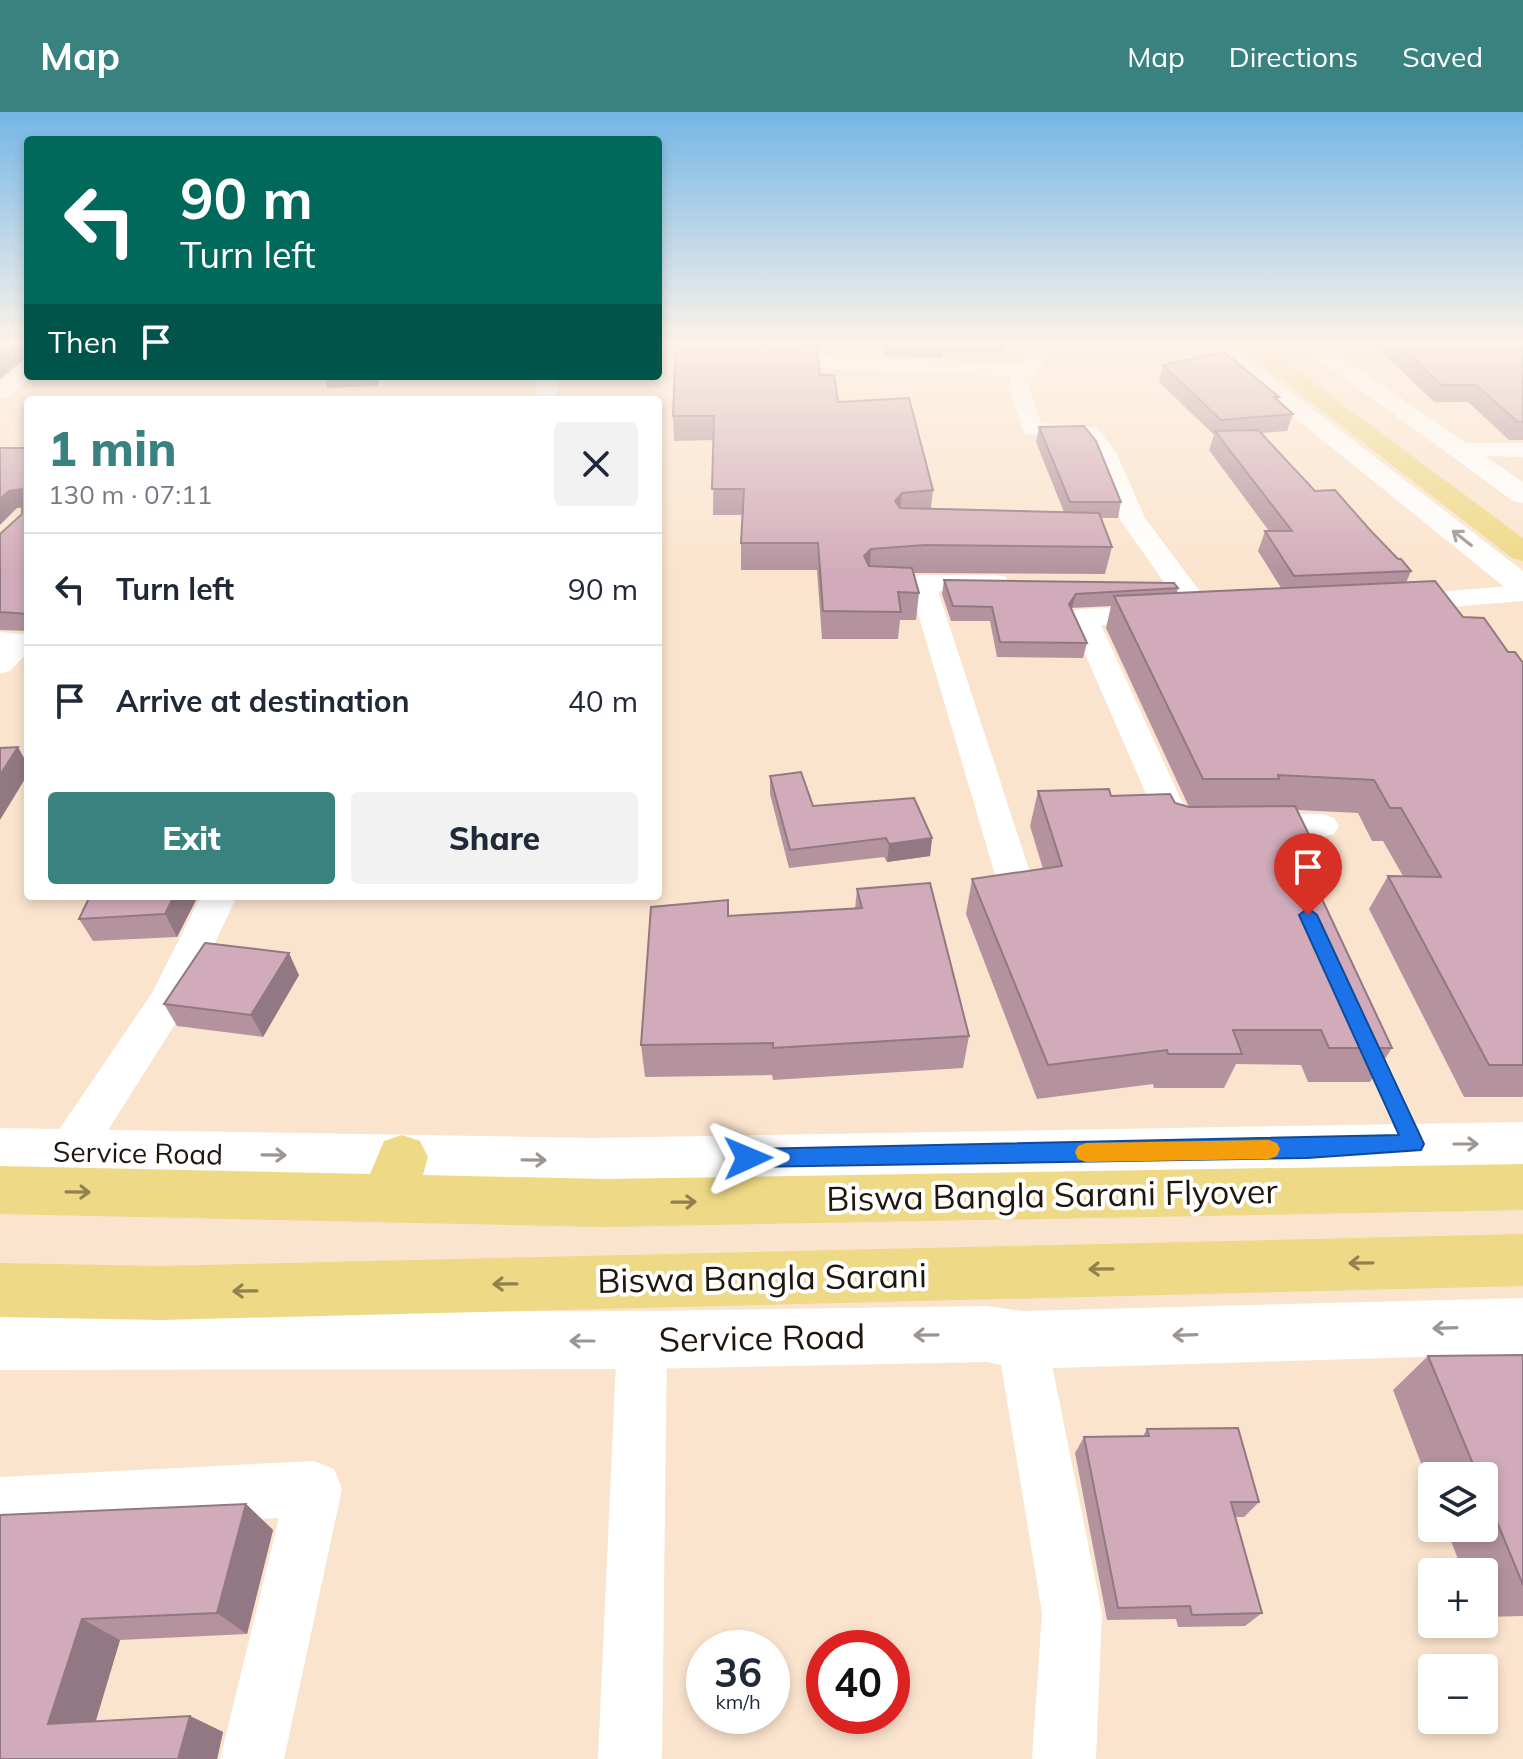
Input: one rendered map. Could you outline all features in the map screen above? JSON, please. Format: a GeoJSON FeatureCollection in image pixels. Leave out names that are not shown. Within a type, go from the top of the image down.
{"type":"FeatureCollection","features":[{"type":"Feature","properties":{"kind":"main road"},"geometry":{"type":"LineString","coordinates":[[1348,420],[1523,552]]}},
{"type":"Feature","properties":{"kind":"main road"},"geometry":{"type":"LineString","coordinates":[[1394,420],[1523,515]]}},
{"type":"Feature","properties":{"kind":"main road"},"geometry":{"type":"LineString","coordinates":[[0,1190],[396,1178]]}},
{"type":"Feature","properties":{"kind":"main road","name":"Biswa Bangla Sarani Flyover"},"geometry":{"type":"LineString","coordinates":[[396,1178],[606,1203],[1523,1187]]}},
{"type":"Feature","properties":{"kind":"main road","name":"Biswa Bangla Sarani"},"geometry":{"type":"LineString","coordinates":[[0,1290],[160,1293],[1523,1260]]}},
{"type":"Feature","properties":{"kind":"street"},"geometry":{"type":"LineString","coordinates":[[1029,420],[1032,429],[1089,432],[1106,454],[1134,521],[1143,529],[1179,586],[1201,612]]}},
{"type":"Feature","properties":{"kind":"street"},"geometry":{"type":"LineString","coordinates":[[1311,420],[1523,586]]}},
{"type":"Feature","properties":{"kind":"street"},"geometry":{"type":"LineString","coordinates":[[1417,420],[1523,495]]}},
{"type":"Feature","properties":{"kind":"street"},"geometry":{"type":"LineString","coordinates":[[1460,450],[1523,450]]}},
{"type":"Feature","properties":{"kind":"street"},"geometry":{"type":"LineString","coordinates":[[1113,529],[1143,529]]}},
{"type":"Feature","properties":{"kind":"street"},"geometry":{"type":"LineString","coordinates":[[1017,888],[907,584],[1027,584]]}},
{"type":"Feature","properties":{"kind":"street"},"geometry":{"type":"LineString","coordinates":[[1148,585],[1179,586]]}},
{"type":"Feature","properties":{"kind":"street"},"geometry":{"type":"LineString","coordinates":[[1378,605],[1523,593]]}},
{"type":"Feature","properties":{"kind":"street"},"geometry":{"type":"LineString","coordinates":[[1231,611],[1083,617],[1176,827],[1322,826]]}},
{"type":"Feature","properties":{"kind":"street"},"geometry":{"type":"LineString","coordinates":[[0,641],[21,642],[0,665]]}},
{"type":"Feature","properties":{"kind":"street"},"geometry":{"type":"LineString","coordinates":[[70,1151],[168,1002],[217,900]]}},
{"type":"Feature","properties":{"kind":"street","name":"Service Road"},"geometry":{"type":"LineString","coordinates":[[0,1150],[70,1151],[396,1178],[592,1161],[1523,1144]]}},
{"type":"Feature","properties":{"kind":"street","name":"Service Road"},"geometry":{"type":"LineString","coordinates":[[0,1341],[642,1340],[987,1334],[1022,1340],[1523,1326]]}},
{"type":"Feature","properties":{"kind":"street"},"geometry":{"type":"LineString","coordinates":[[630,1759],[642,1340]]}},
{"type":"Feature","properties":{"kind":"street"},"geometry":{"type":"LineString","coordinates":[[1022,1340],[1072,1613],[1064,1759]]}},
{"type":"Feature","properties":{"kind":"street"},"geometry":{"type":"LineString","coordinates":[[0,1505],[314,1489],[252,1759]]}},
{"type":"Feature","properties":{"kind":"lane"},"geometry":{"type":"LineString","coordinates":[[1361,1029],[1413,1144]]}},
{"type":"Feature","properties":{"kind":"building"},"geometry":{"type":"Polygon","coordinates":[[[714,420],[915,420],[933,490],[902,493],[895,501],[900,508],[1099,513],[1112,547],[925,545],[871,549],[864,556],[869,566],[912,568],[919,593],[898,592],[901,612],[823,611],[818,543],[741,543],[744,489],[712,489],[714,420]]]}},
{"type":"Feature","properties":{"kind":"building"},"geometry":{"type":"Polygon","coordinates":[[[1084,426],[1096,441],[1121,502],[1070,502],[1039,427],[1084,426]]]}},
{"type":"Feature","properties":{"kind":"building"},"geometry":{"type":"Polygon","coordinates":[[[1258,430],[1315,491],[1335,490],[1411,571],[1294,576],[1265,531],[1292,531],[1215,431],[1258,430]]]}},
{"type":"Feature","properties":{"kind":"building"},"geometry":{"type":"Polygon","coordinates":[[[0,448],[24,448],[24,614],[0,612],[0,534],[22,514],[22,489],[9,491],[0,499],[0,448]]]}},
{"type":"Feature","properties":{"kind":"building"},"geometry":{"type":"Polygon","coordinates":[[[944,580],[1174,583],[1178,588],[1076,594],[1069,604],[1087,643],[1000,642],[992,607],[953,606],[944,580]]]}},
{"type":"Feature","properties":{"kind":"building"},"geometry":{"type":"Polygon","coordinates":[[[1435,581],[1463,617],[1484,618],[1508,652],[1515,652],[1523,663],[1523,1065],[1489,1065],[1388,876],[1441,877],[1401,808],[1390,808],[1374,780],[1278,775],[1279,779],[1203,779],[1114,596],[1435,581]]]}},
{"type":"Feature","properties":{"kind":"building"},"geometry":{"type":"Polygon","coordinates":[[[18,747],[0,775],[0,748],[18,747]]]}},
{"type":"Feature","properties":{"kind":"building"},"geometry":{"type":"Polygon","coordinates":[[[801,772],[813,806],[914,798],[932,838],[889,844],[886,838],[790,850],[770,776],[801,772]]]}},
{"type":"Feature","properties":{"kind":"building"},"geometry":{"type":"Polygon","coordinates":[[[1109,789],[1111,796],[1170,794],[1175,803],[1189,807],[1295,806],[1314,845],[1297,846],[1392,1048],[1329,1048],[1321,1030],[1233,1030],[1242,1054],[1168,1054],[1167,1050],[1048,1065],[972,879],[1062,866],[1038,791],[1109,789]]]}},
{"type":"Feature","properties":{"kind":"building"},"geometry":{"type":"Polygon","coordinates":[[[930,883],[969,1036],[773,1048],[773,1043],[641,1045],[651,907],[728,900],[728,916],[862,908],[857,889],[930,883]]]}},
{"type":"Feature","properties":{"kind":"building"},"geometry":{"type":"Polygon","coordinates":[[[88,900],[172,900],[165,914],[79,919],[88,900]]]}},
{"type":"Feature","properties":{"kind":"building"},"geometry":{"type":"Polygon","coordinates":[[[205,943],[289,953],[251,1015],[164,1004],[205,943]]]}},
{"type":"Feature","properties":{"kind":"building"},"geometry":{"type":"Polygon","coordinates":[[[1523,1355],[1523,1585],[1498,1524],[1498,1462],[1472,1462],[1428,1356],[1523,1355]]]}},
{"type":"Feature","properties":{"kind":"building"},"geometry":{"type":"Polygon","coordinates":[[[1238,1428],[1259,1502],[1231,1502],[1262,1613],[1192,1615],[1190,1606],[1118,1608],[1084,1437],[1149,1436],[1147,1429],[1238,1428]]]}},
{"type":"Feature","properties":{"kind":"building"},"geometry":{"type":"Polygon","coordinates":[[[246,1504],[217,1613],[82,1619],[48,1724],[190,1716],[178,1759],[0,1759],[0,1515],[246,1504]]]}},
{"type":"Feature","properties":{"kind":"slow traffic"},"geometry":{"type":"LineString","coordinates":[[1086,1152],[1269,1149]]}},
{"type":"Feature","properties":{"kind":"route"},"geometry":{"type":"LineString","coordinates":[[748,1158],[1307,1149],[1413,1144],[1308,915]]}}]}
